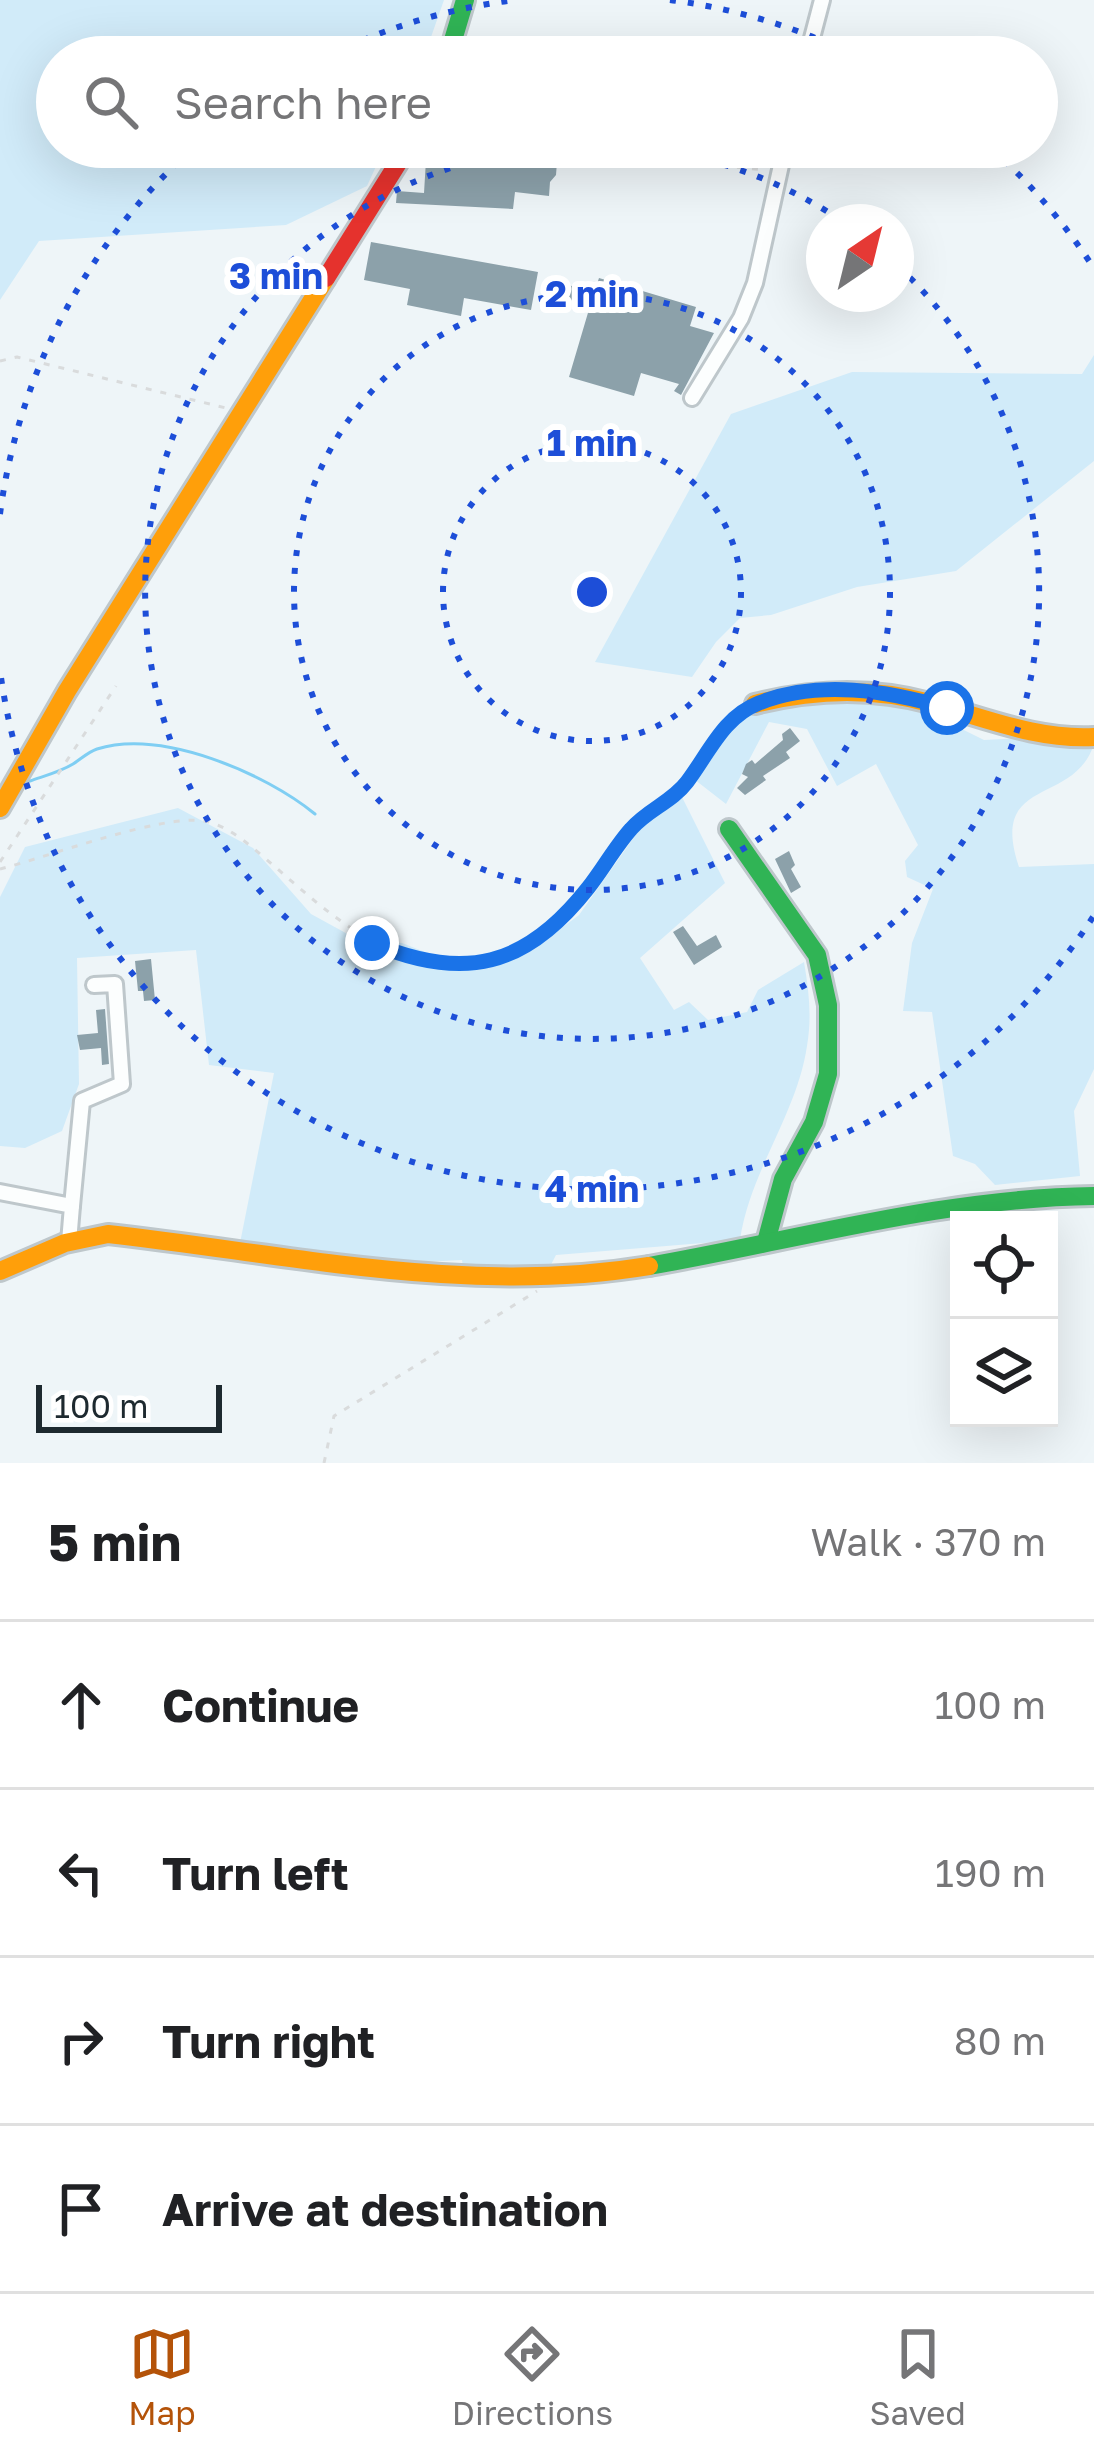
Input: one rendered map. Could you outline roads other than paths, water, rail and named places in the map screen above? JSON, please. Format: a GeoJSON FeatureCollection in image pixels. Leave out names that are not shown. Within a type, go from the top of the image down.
{"type":"FeatureCollection","features":[{"type":"Feature","properties":{"kind":"street"},"geometry":{"type":"LineString","coordinates":[[454,36],[465,0]]}},
{"type":"Feature","properties":{"kind":"street"},"geometry":{"type":"LineString","coordinates":[[813,36],[822,0]]}},
{"type":"Feature","properties":{"kind":"street"},"geometry":{"type":"LineString","coordinates":[[0,808],[67,691],[395,168]]}},
{"type":"Feature","properties":{"kind":"street"},"geometry":{"type":"LineString","coordinates":[[692,398],[741,317],[755,283],[780,168]]}},
{"type":"Feature","properties":{"kind":"street"},"geometry":{"type":"LineString","coordinates":[[755,704],[788,694],[860,690],[910,697],[1018,732],[1048,738],[1094,737]]}},
{"type":"Feature","properties":{"kind":"street"},"geometry":{"type":"LineString","coordinates":[[729,829],[818,955],[828,1005],[828,1074],[814,1123],[783,1179],[766,1242]]}},
{"type":"Feature","properties":{"kind":"street"},"geometry":{"type":"LineString","coordinates":[[69,1242],[82,1101],[122,1084],[115,984],[94,985]]}},
{"type":"Feature","properties":{"kind":"street"},"geometry":{"type":"LineString","coordinates":[[0,1192],[72,1206]]}},
{"type":"Feature","properties":{"kind":"street"},"geometry":{"type":"LineString","coordinates":[[0,1271],[69,1242],[108,1234],[375,1270],[561,1276],[631,1269],[1017,1196],[1094,1196]]}},
{"type":"Feature","properties":{"kind":"waterway"},"geometry":{"type":"LineString","coordinates":[[30,781],[97,749],[151,745],[241,770],[315,814]]}}]}
